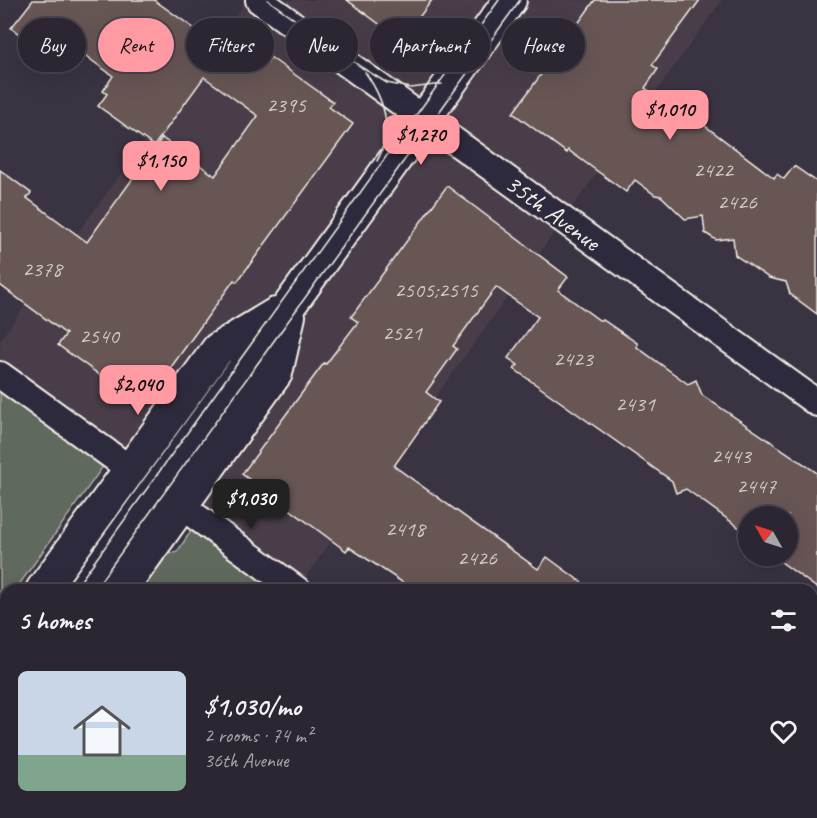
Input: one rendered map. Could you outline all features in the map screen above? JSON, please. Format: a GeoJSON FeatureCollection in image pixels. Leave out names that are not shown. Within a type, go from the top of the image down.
{"type":"FeatureCollection","features":[{"type":"Feature","properties":{"kind":"street","name":"35th Avenue"},"geometry":{"type":"LineString","coordinates":[[259,0],[817,403]]}},
{"type":"Feature","properties":{"kind":"street"},"geometry":{"type":"LineString","coordinates":[[88,584],[510,0]]}},
{"type":"Feature","properties":{"kind":"street"},"geometry":{"type":"LineString","coordinates":[[46,584],[218,349],[292,303]]}},
{"type":"Feature","properties":{"kind":"street"},"geometry":{"type":"LineString","coordinates":[[125,584],[276,373],[292,303]]}},
{"type":"Feature","properties":{"kind":"street"},"geometry":{"type":"LineString","coordinates":[[0,375],[130,469]]}},
{"type":"Feature","properties":{"kind":"street"},"geometry":{"type":"LineString","coordinates":[[180,505],[289,584]]}},
{"type":"Feature","properties":{"kind":"shaded area"},"geometry":{"type":"Polygon","coordinates":[[[247,0],[722,0],[301,584],[290,584],[0,375],[0,340],[195,72],[274,72],[274,18],[234,18],[247,0]]]}},
{"type":"Feature","properties":{"kind":"shaded area"},"geometry":{"type":"Polygon","coordinates":[[[0,375],[111,455],[20,584],[0,584],[0,375]]]}},
{"type":"Feature","properties":{"kind":"shaded area"},"geometry":{"type":"Polygon","coordinates":[[[199,519],[289,584],[146,584],[164,555],[177,552],[199,519]]]}},
{"type":"Feature","properties":{"kind":"building"},"geometry":{"type":"Polygon","coordinates":[[[33,0],[154,0],[186,23],[186,72],[274,72],[274,60],[286,68],[286,72],[291,72],[333,102],[329,107],[353,124],[237,282],[234,280],[143,406],[58,345],[66,334],[0,285],[0,170],[31,193],[27,198],[87,242],[162,138],[215,176],[258,116],[204,77],[154,146],[98,106],[107,94],[103,91],[113,76],[108,72],[174,72],[174,18],[98,18],[98,65],[86,56],[86,18],[19,18],[33,0]]]}},
{"type":"Feature","properties":{"kind":"building"},"geometry":{"type":"Polygon","coordinates":[[[347,0],[432,0],[418,18],[371,18],[347,0]]]}},
{"type":"Feature","properties":{"kind":"building"},"geometry":{"type":"Polygon","coordinates":[[[595,0],[700,0],[652,65],[658,69],[645,88],[697,126],[700,122],[774,178],[777,174],[784,179],[794,166],[817,182],[817,314],[790,294],[786,282],[769,278],[735,255],[733,238],[716,240],[705,233],[703,216],[685,219],[661,196],[655,195],[635,180],[626,192],[568,150],[567,153],[513,113],[543,72],[585,72],[585,18],[582,18],[595,0]]]}},
{"type":"Feature","properties":{"kind":"building"},"geometry":{"type":"Polygon","coordinates":[[[18,19],[18,33],[11,28],[18,19]]]}},
{"type":"Feature","properties":{"kind":"building"},"geometry":{"type":"Polygon","coordinates":[[[447,186],[568,277],[558,290],[599,320],[603,320],[637,343],[637,347],[688,384],[696,380],[702,395],[817,473],[817,584],[812,584],[787,566],[798,566],[798,506],[738,506],[738,527],[686,489],[676,493],[672,481],[514,369],[518,365],[508,358],[538,317],[496,287],[453,346],[457,349],[426,392],[439,402],[394,466],[538,569],[547,557],[584,584],[405,584],[349,547],[346,551],[242,474],[324,363],[326,364],[358,322],[351,317],[447,186]]]}},
{"type":"Feature","properties":{"kind":"tram line"},"geometry":{"type":"LineString","coordinates":[[268,0],[387,83],[411,88],[442,84]]}},
{"type":"Feature","properties":{"kind":"tram line"},"geometry":{"type":"LineString","coordinates":[[78,584],[499,0]]}},
{"type":"Feature","properties":{"kind":"tram line"},"geometry":{"type":"LineString","coordinates":[[98,584],[520,0]]}},
{"type":"Feature","properties":{"kind":"tram line"},"geometry":{"type":"LineString","coordinates":[[365,72],[372,82],[385,115],[385,138],[377,161]]}}]}
